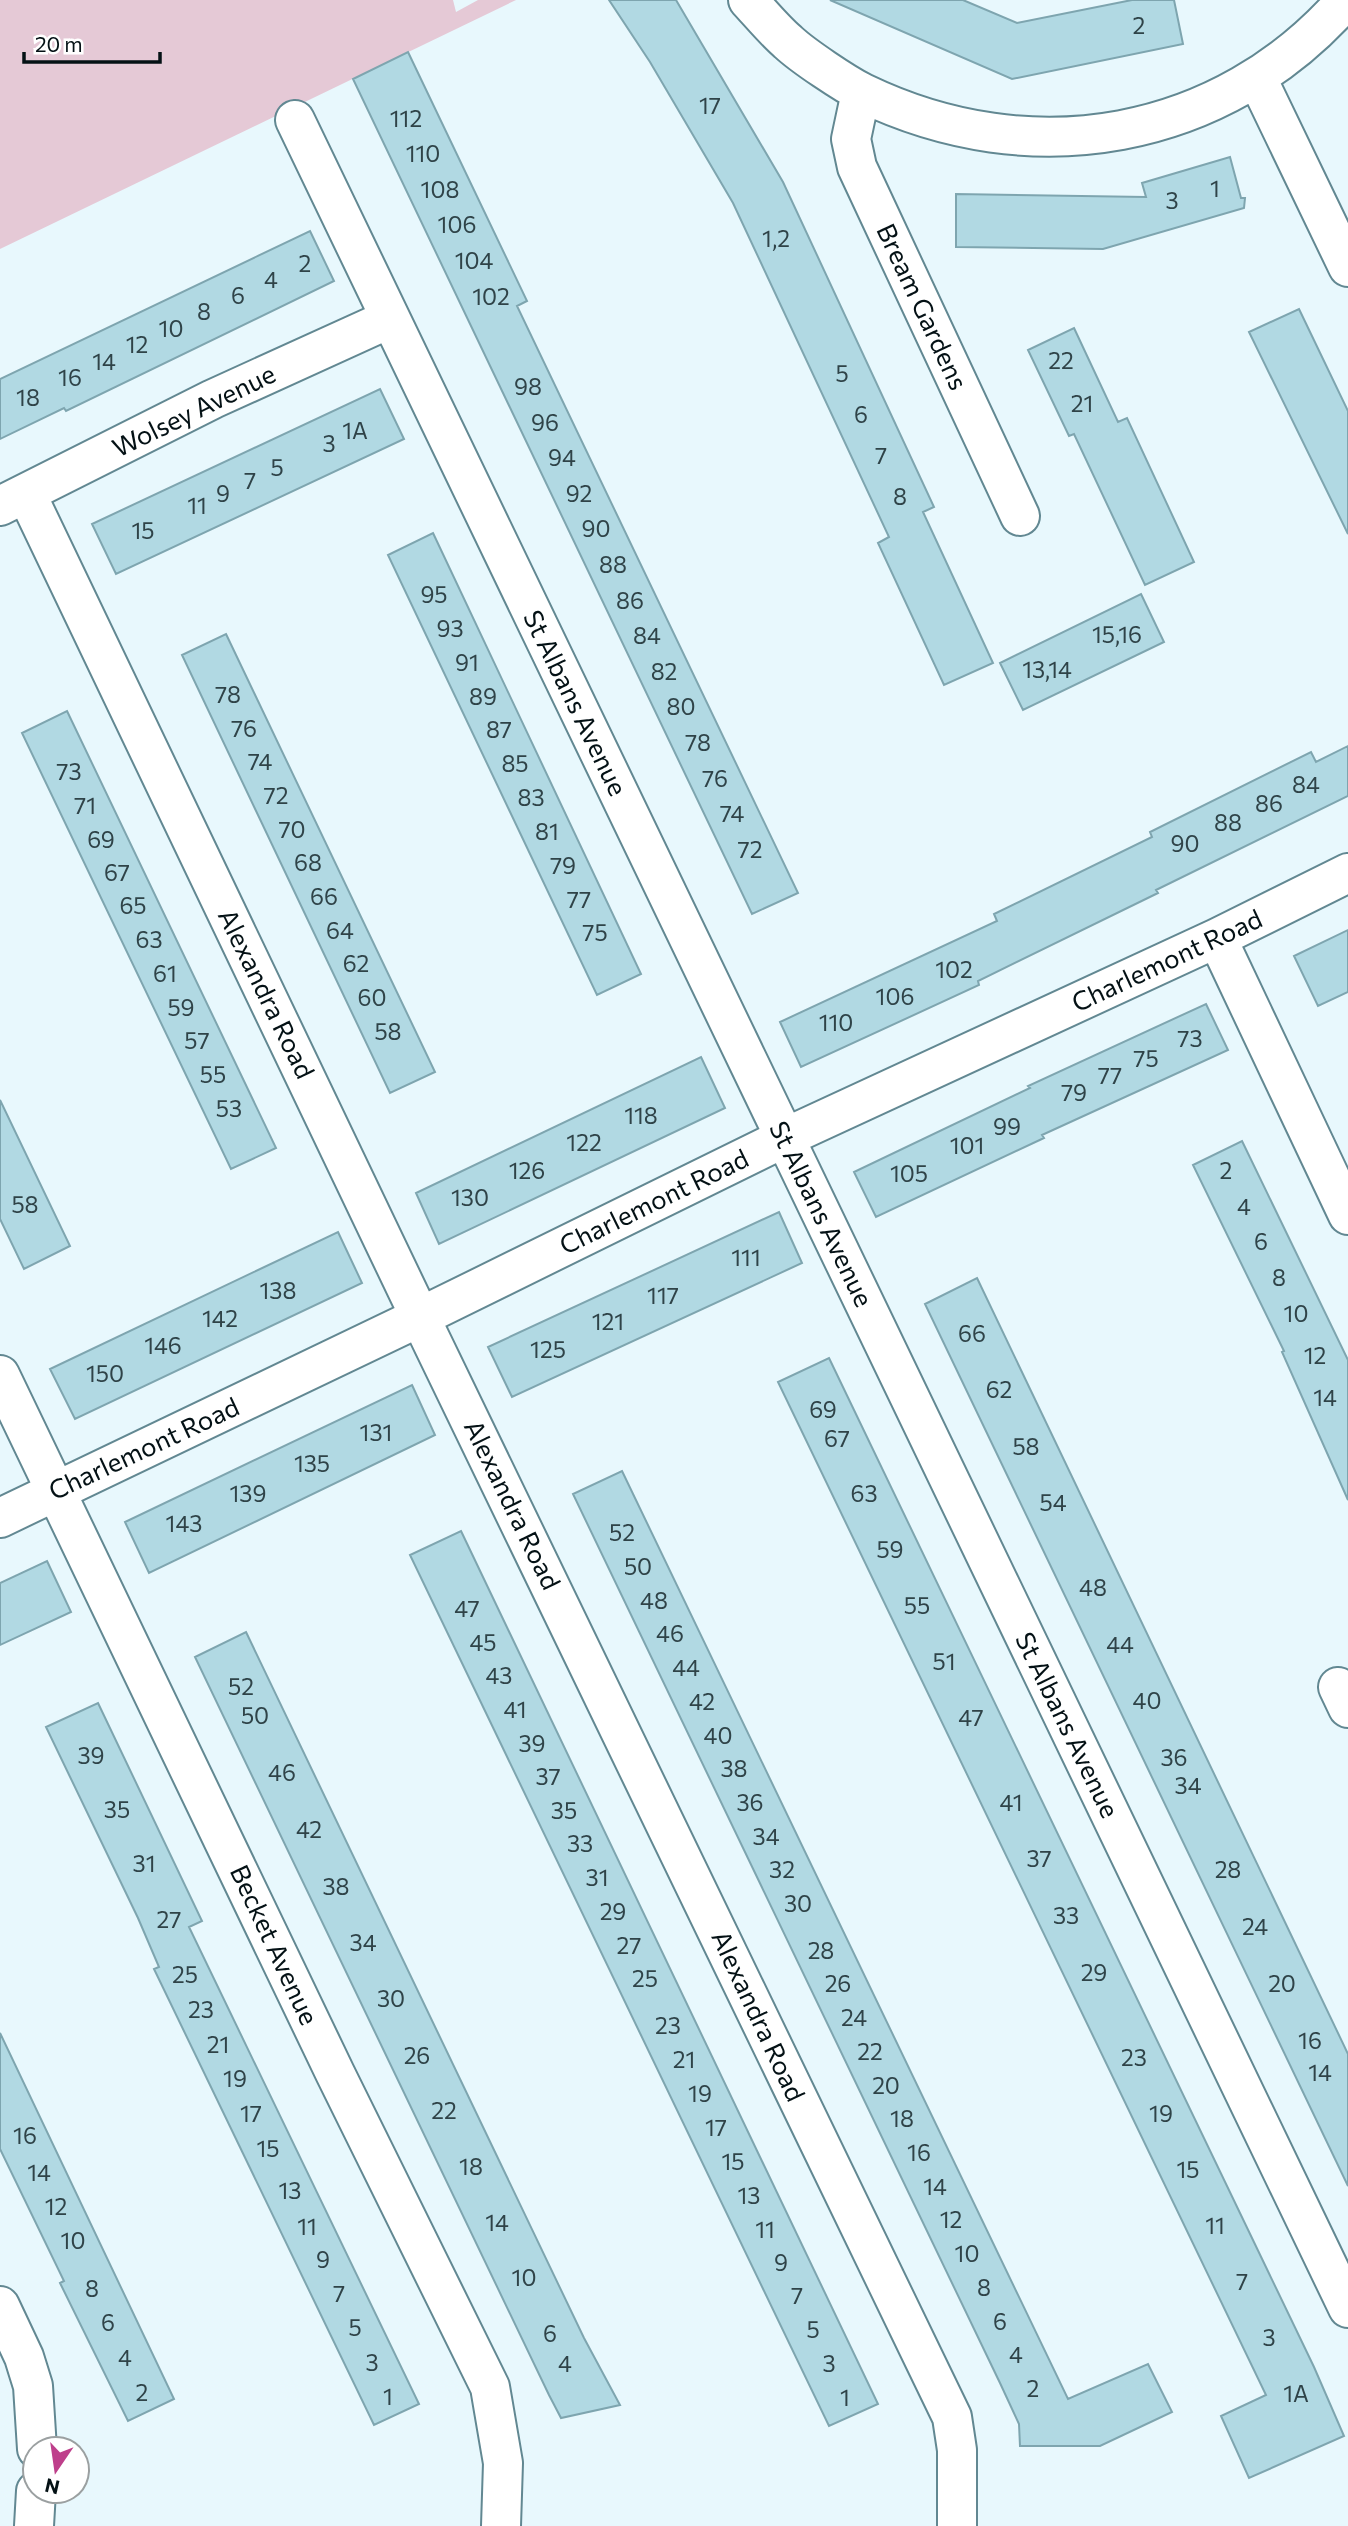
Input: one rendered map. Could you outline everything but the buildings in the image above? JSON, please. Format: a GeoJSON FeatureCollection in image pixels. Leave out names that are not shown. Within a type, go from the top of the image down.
{"type":"FeatureCollection","features":[{"type":"Feature","properties":{"kind":"street"},"geometry":{"type":"LineString","coordinates":[[748,0],[789,44],[861,92],[935,122],[1014,137],[1094,136],[1172,118],[1257,78],[1320,30],[1346,0]]}},
{"type":"Feature","properties":{"kind":"street"},"geometry":{"type":"LineString","coordinates":[[1257,78],[1348,267]]}},
{"type":"Feature","properties":{"kind":"street","name":"Bream Gardens"},"geometry":{"type":"LineString","coordinates":[[861,92],[852,139],[857,167],[1020,516]]}},
{"type":"Feature","properties":{"kind":"street","name":"St Albans Avenue"},"geometry":{"type":"LineString","coordinates":[[295,120],[1348,2308]]}},
{"type":"Feature","properties":{"kind":"street","name":"Wolsey Avenue"},"geometry":{"type":"LineString","coordinates":[[13,500],[213,399],[389,319]]}},
{"type":"Feature","properties":{"kind":"street","name":"Alexandra Road"},"geometry":{"type":"LineString","coordinates":[[13,500],[421,1317],[952,2417],[957,2450],[957,2526]]}},
{"type":"Feature","properties":{"kind":"street","name":"Charlemont Road"},"geometry":{"type":"LineString","coordinates":[[0,1518],[421,1317],[784,1138],[1217,938],[1348,873]]}},
{"type":"Feature","properties":{"kind":"street"},"geometry":{"type":"LineString","coordinates":[[1217,938],[1348,1215]]}},
{"type":"Feature","properties":{"kind":"street","name":"Becket Avenue"},"geometry":{"type":"LineString","coordinates":[[0,1375],[489,2387],[503,2463],[500,2526]]}},
{"type":"Feature","properties":{"kind":"street"},"geometry":{"type":"LineString","coordinates":[[0,2306],[24,2357],[33,2386],[36,2435]]}},
{"type":"Feature","properties":{"kind":"street"},"geometry":{"type":"LineString","coordinates":[[34,2526],[35,2505]]}},
{"type":"Feature","properties":{"kind":"shaded area"},"geometry":{"type":"Polygon","coordinates":[[[0,0],[453,0],[456,12],[478,0],[516,0],[0,249],[0,0]]]}}]}
